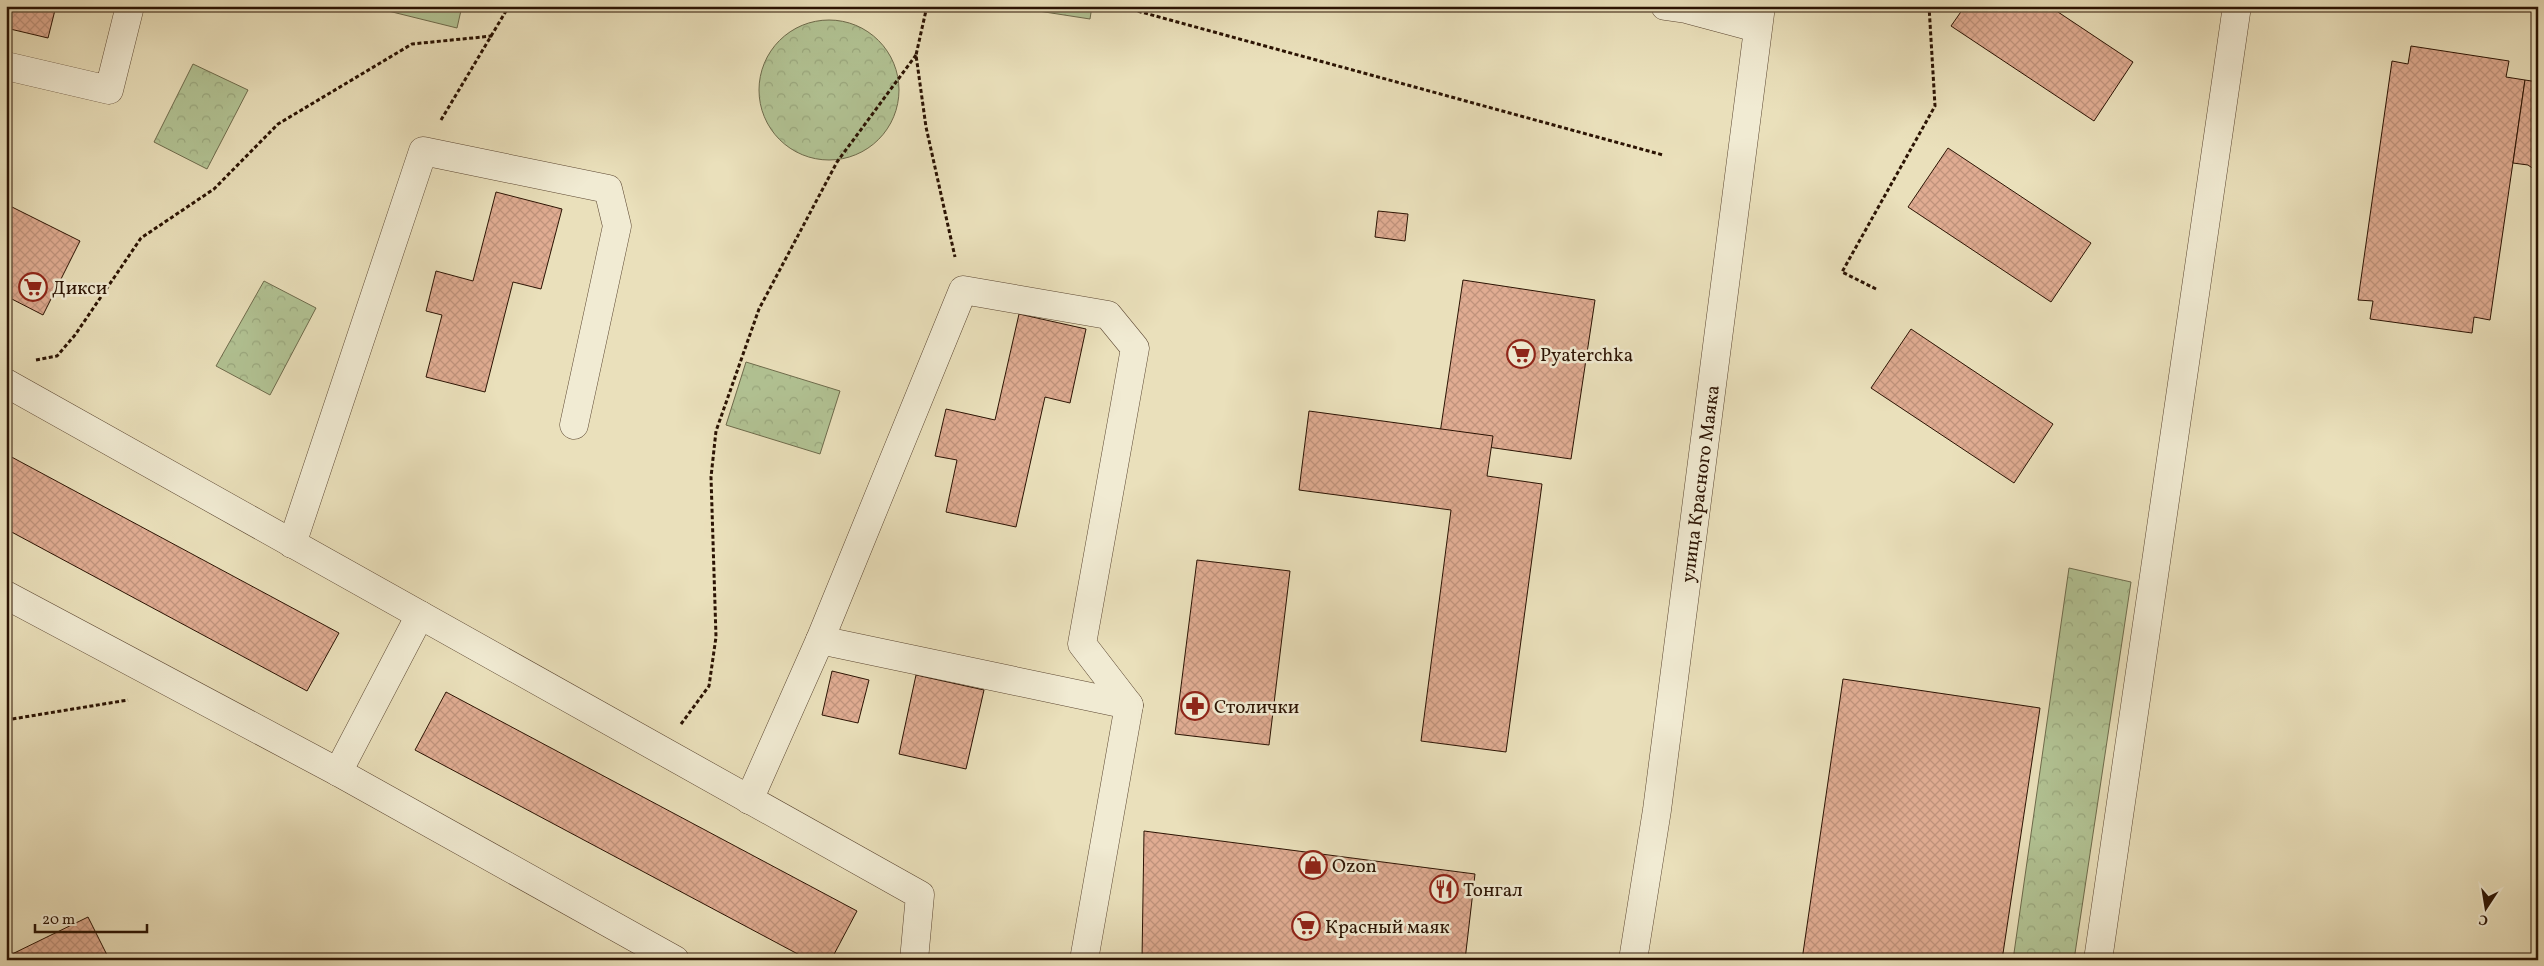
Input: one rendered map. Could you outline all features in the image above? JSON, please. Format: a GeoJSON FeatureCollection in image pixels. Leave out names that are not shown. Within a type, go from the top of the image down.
{"type":"FeatureCollection","features":[{"type":"Feature","properties":{"kind":"street"},"geometry":{"type":"LineString","coordinates":[[6,66],[109,90],[130,6]]}},
{"type":"Feature","properties":{"kind":"street"},"geometry":{"type":"LineString","coordinates":[[1665,6],[1759,17]]}},
{"type":"Feature","properties":{"kind":"street"},"geometry":{"type":"LineString","coordinates":[[2098,960],[2237,6]]}},
{"type":"Feature","properties":{"kind":"street","name":"улица Красного Маяка"},"geometry":{"type":"LineString","coordinates":[[1633,960],[1658,800],[1724,302],[1759,17]]}},
{"type":"Feature","properties":{"kind":"street"},"geometry":{"type":"LineString","coordinates":[[292,544],[423,150],[608,189],[617,226],[597,327],[574,425]]}},
{"type":"Feature","properties":{"kind":"street"},"geometry":{"type":"LineString","coordinates":[[749,800],[820,640],[963,290],[1108,315],[1135,348],[1082,644],[1129,704],[1084,960]]}},
{"type":"Feature","properties":{"kind":"street"},"geometry":{"type":"LineString","coordinates":[[6,383],[920,895],[914,960]]}},
{"type":"Feature","properties":{"kind":"street"},"geometry":{"type":"LineString","coordinates":[[6,595],[338,772],[675,960]]}},
{"type":"Feature","properties":{"kind":"street"},"geometry":{"type":"LineString","coordinates":[[338,772],[420,615]]}},
{"type":"Feature","properties":{"kind":"street"},"geometry":{"type":"LineString","coordinates":[[820,640],[1129,704]]}},
{"type":"Feature","properties":{"kind":"path"},"geometry":{"type":"LineString","coordinates":[[423,150],[509,6]]}},
{"type":"Feature","properties":{"kind":"path"},"geometry":{"type":"LineString","coordinates":[[927,6],[916,55],[926,127],[963,290]]}},
{"type":"Feature","properties":{"kind":"path"},"geometry":{"type":"LineString","coordinates":[[1118,6],[1663,155]]}},
{"type":"Feature","properties":{"kind":"path"},"geometry":{"type":"LineString","coordinates":[[1876,289],[1842,272],[1935,106],[1929,6]]}},
{"type":"Feature","properties":{"kind":"path"},"geometry":{"type":"LineString","coordinates":[[31,362],[57,356],[75,335],[141,238],[214,190],[278,124],[412,44],[492,36]]}},
{"type":"Feature","properties":{"kind":"path"},"geometry":{"type":"LineString","coordinates":[[661,751],[709,686],[716,637],[711,477],[716,431],[759,309],[837,162],[916,55]]}},
{"type":"Feature","properties":{"kind":"path"},"geometry":{"type":"LineString","coordinates":[[6,720],[129,700]]}},
{"type":"Feature","properties":{"kind":"green space"},"geometry":{"type":"Polygon","coordinates":[[[368,6],[462,6],[457,28],[368,6]]]}},
{"type":"Feature","properties":{"kind":"green space"},"geometry":{"type":"Polygon","coordinates":[[[1006,6],[1092,6],[1090,19],[1006,6]]]}},
{"type":"Feature","properties":{"kind":"green space"},"geometry":{"type":"Polygon","coordinates":[[[829,20],[843,21],[856,25],[868,31],[879,40],[888,51],[894,63],[898,76],[898,104],[894,117],[888,129],[879,140],[868,149],[856,155],[843,159],[829,160],[815,159],[802,155],[790,149],[779,140],[770,129],[764,117],[760,104],[759,90],[760,76],[764,63],[770,51],[779,40],[790,31],[802,25],[815,21],[829,20]]]}},
{"type":"Feature","properties":{"kind":"green space"},"geometry":{"type":"Polygon","coordinates":[[[193,64],[248,90],[207,169],[154,142],[193,64]]]}},
{"type":"Feature","properties":{"kind":"green space"},"geometry":{"type":"Polygon","coordinates":[[[264,281],[316,308],[270,395],[216,366],[264,281]]]}},
{"type":"Feature","properties":{"kind":"green space"},"geometry":{"type":"Polygon","coordinates":[[[746,362],[840,391],[820,454],[726,425],[746,362]]]}},
{"type":"Feature","properties":{"kind":"green space"},"geometry":{"type":"Polygon","coordinates":[[[2069,568],[2131,582],[2074,960],[2013,960],[2069,568]]]}},
{"type":"Feature","properties":{"kind":"building"},"geometry":{"type":"Polygon","coordinates":[[[6,6],[56,6],[48,38],[6,28],[6,6]]]}},
{"type":"Feature","properties":{"kind":"building"},"geometry":{"type":"Polygon","coordinates":[[[1965,6],[2049,6],[2133,62],[2094,121],[1951,26],[1965,6]]]}},
{"type":"Feature","properties":{"kind":"building"},"geometry":{"type":"Polygon","coordinates":[[[2411,46],[2509,61],[2506,77],[2525,80],[2490,320],[2474,317],[2472,333],[2370,319],[2373,301],[2358,300],[2392,61],[2408,64],[2411,46]]]}},
{"type":"Feature","properties":{"kind":"building"},"geometry":{"type":"Polygon","coordinates":[[[2525,80],[2538,82],[2538,172],[2528,165],[2513,163],[2525,80]]]}},
{"type":"Feature","properties":{"kind":"building"},"geometry":{"type":"Polygon","coordinates":[[[1948,148],[2091,243],[2051,302],[1908,207],[1948,148]]]}},
{"type":"Feature","properties":{"kind":"building"},"geometry":{"type":"Polygon","coordinates":[[[496,192],[562,209],[541,289],[513,282],[485,392],[426,377],[442,315],[426,311],[436,271],[473,281],[496,192]]]}},
{"type":"Feature","properties":{"kind":"building"},"geometry":{"type":"Polygon","coordinates":[[[6,204],[80,241],[43,315],[6,296],[6,204]]]}},
{"type":"Feature","properties":{"kind":"building"},"geometry":{"type":"Polygon","coordinates":[[[1378,211],[1408,214],[1405,241],[1375,237],[1378,211]]]}},
{"type":"Feature","properties":{"kind":"building"},"geometry":{"type":"Polygon","coordinates":[[[1463,280],[1595,300],[1571,459],[1439,440],[1463,280]]]}},
{"type":"Feature","properties":{"kind":"building"},"geometry":{"type":"Polygon","coordinates":[[[1019,314],[1086,329],[1070,403],[1045,397],[1016,527],[946,512],[957,460],[935,456],[946,409],[995,420],[1019,314]]]}},
{"type":"Feature","properties":{"kind":"building"},"geometry":{"type":"Polygon","coordinates":[[[1911,329],[2053,424],[2014,483],[1871,388],[1911,329]]]}},
{"type":"Feature","properties":{"kind":"building"},"geometry":{"type":"Polygon","coordinates":[[[1309,411],[1493,436],[1487,476],[1542,484],[1506,752],[1421,741],[1451,510],[1299,490],[1309,411]]]}},
{"type":"Feature","properties":{"kind":"building"},"geometry":{"type":"Polygon","coordinates":[[[6,454],[339,633],[307,691],[6,529],[6,454]]]}},
{"type":"Feature","properties":{"kind":"building"},"geometry":{"type":"Polygon","coordinates":[[[1197,560],[1290,571],[1269,745],[1175,734],[1197,560]]]}},
{"type":"Feature","properties":{"kind":"building"},"geometry":{"type":"Polygon","coordinates":[[[832,671],[869,680],[858,723],[822,715],[832,671]]]}},
{"type":"Feature","properties":{"kind":"building"},"geometry":{"type":"Polygon","coordinates":[[[916,675],[984,690],[966,769],[899,754],[916,675]]]}},
{"type":"Feature","properties":{"kind":"building"},"geometry":{"type":"Polygon","coordinates":[[[1843,679],[2040,708],[2002,960],[1802,960],[1843,679]]]}},
{"type":"Feature","properties":{"kind":"building"},"geometry":{"type":"Polygon","coordinates":[[[446,692],[857,911],[831,960],[809,960],[415,750],[446,692]]]}},
{"type":"Feature","properties":{"kind":"building","name":"Красный маяк"},"geometry":{"type":"Polygon","coordinates":[[[1144,831],[1475,874],[1465,960],[1142,960],[1144,831]]]}},
{"type":"Feature","properties":{"kind":"building"},"geometry":{"type":"Polygon","coordinates":[[[88,917],[108,957],[103,960],[6,960],[6,957],[88,917]]]}},
{"type":"Feature","properties":{"kind":"place","name":"Дикси"},"geometry":{"type":"Point","coordinates":[33,287]}},
{"type":"Feature","properties":{"kind":"place","name":"Pyaterchka"},"geometry":{"type":"Point","coordinates":[1521,354]}},
{"type":"Feature","properties":{"kind":"place","name":"Столички"},"geometry":{"type":"Point","coordinates":[1195,706]}},
{"type":"Feature","properties":{"kind":"place","name":"Ozon"},"geometry":{"type":"Point","coordinates":[1313,865]}},
{"type":"Feature","properties":{"kind":"place","name":"Тонгал"},"geometry":{"type":"Point","coordinates":[1444,889]}},
{"type":"Feature","properties":{"kind":"place","name":"Красный маяк"},"geometry":{"type":"Point","coordinates":[1306,926]}}]}
